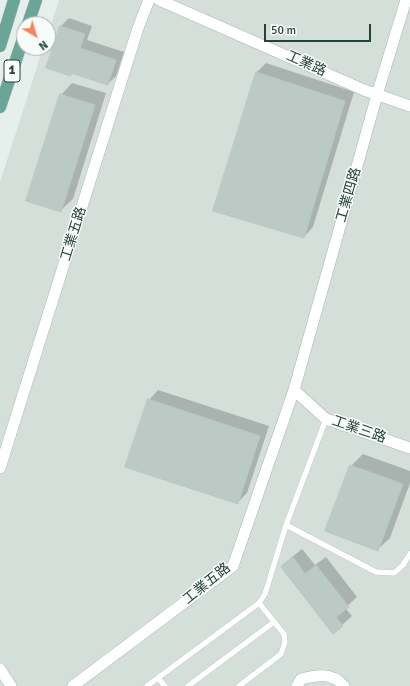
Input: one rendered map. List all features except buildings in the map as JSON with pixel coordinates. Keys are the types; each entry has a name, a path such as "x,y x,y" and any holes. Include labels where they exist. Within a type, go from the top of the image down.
{"main road":[{"name":"1","path":"0,46 14,0"},
{"path":"31,16 36,0"},
{"name":"1","path":"0,107 17,56"}],"street":[{"name":"工業五路","path":"0,468 136,35 149,0"},
{"name":"工業路","path":"159,0 364,90 410,106"},
{"name":"工業四路","path":"294,390 377,95 406,0"},
{"name":"工業五路","path":"73,686 233,566 294,390"},
{"name":"工業三路","path":"294,390 326,419 410,448"},
{"path":"0,669 11,686"},
{"path":"297,686 301,679 326,675 340,682 344,686"}],"lane":[{"path":"147,686 259,603 265,594 286,525 326,419"},
{"path":"286,525 376,572 394,574 403,565 410,554"},
{"path":"239,686 281,654 285,642 284,634 259,603"},
{"path":"188,686 274,622"},
{"path":"158,678 165,686"}],"shaded area":[{"path":"59,0 410,0 410,686 0,686 0,182 40,56 56,56 56,16 54,16"}]}
